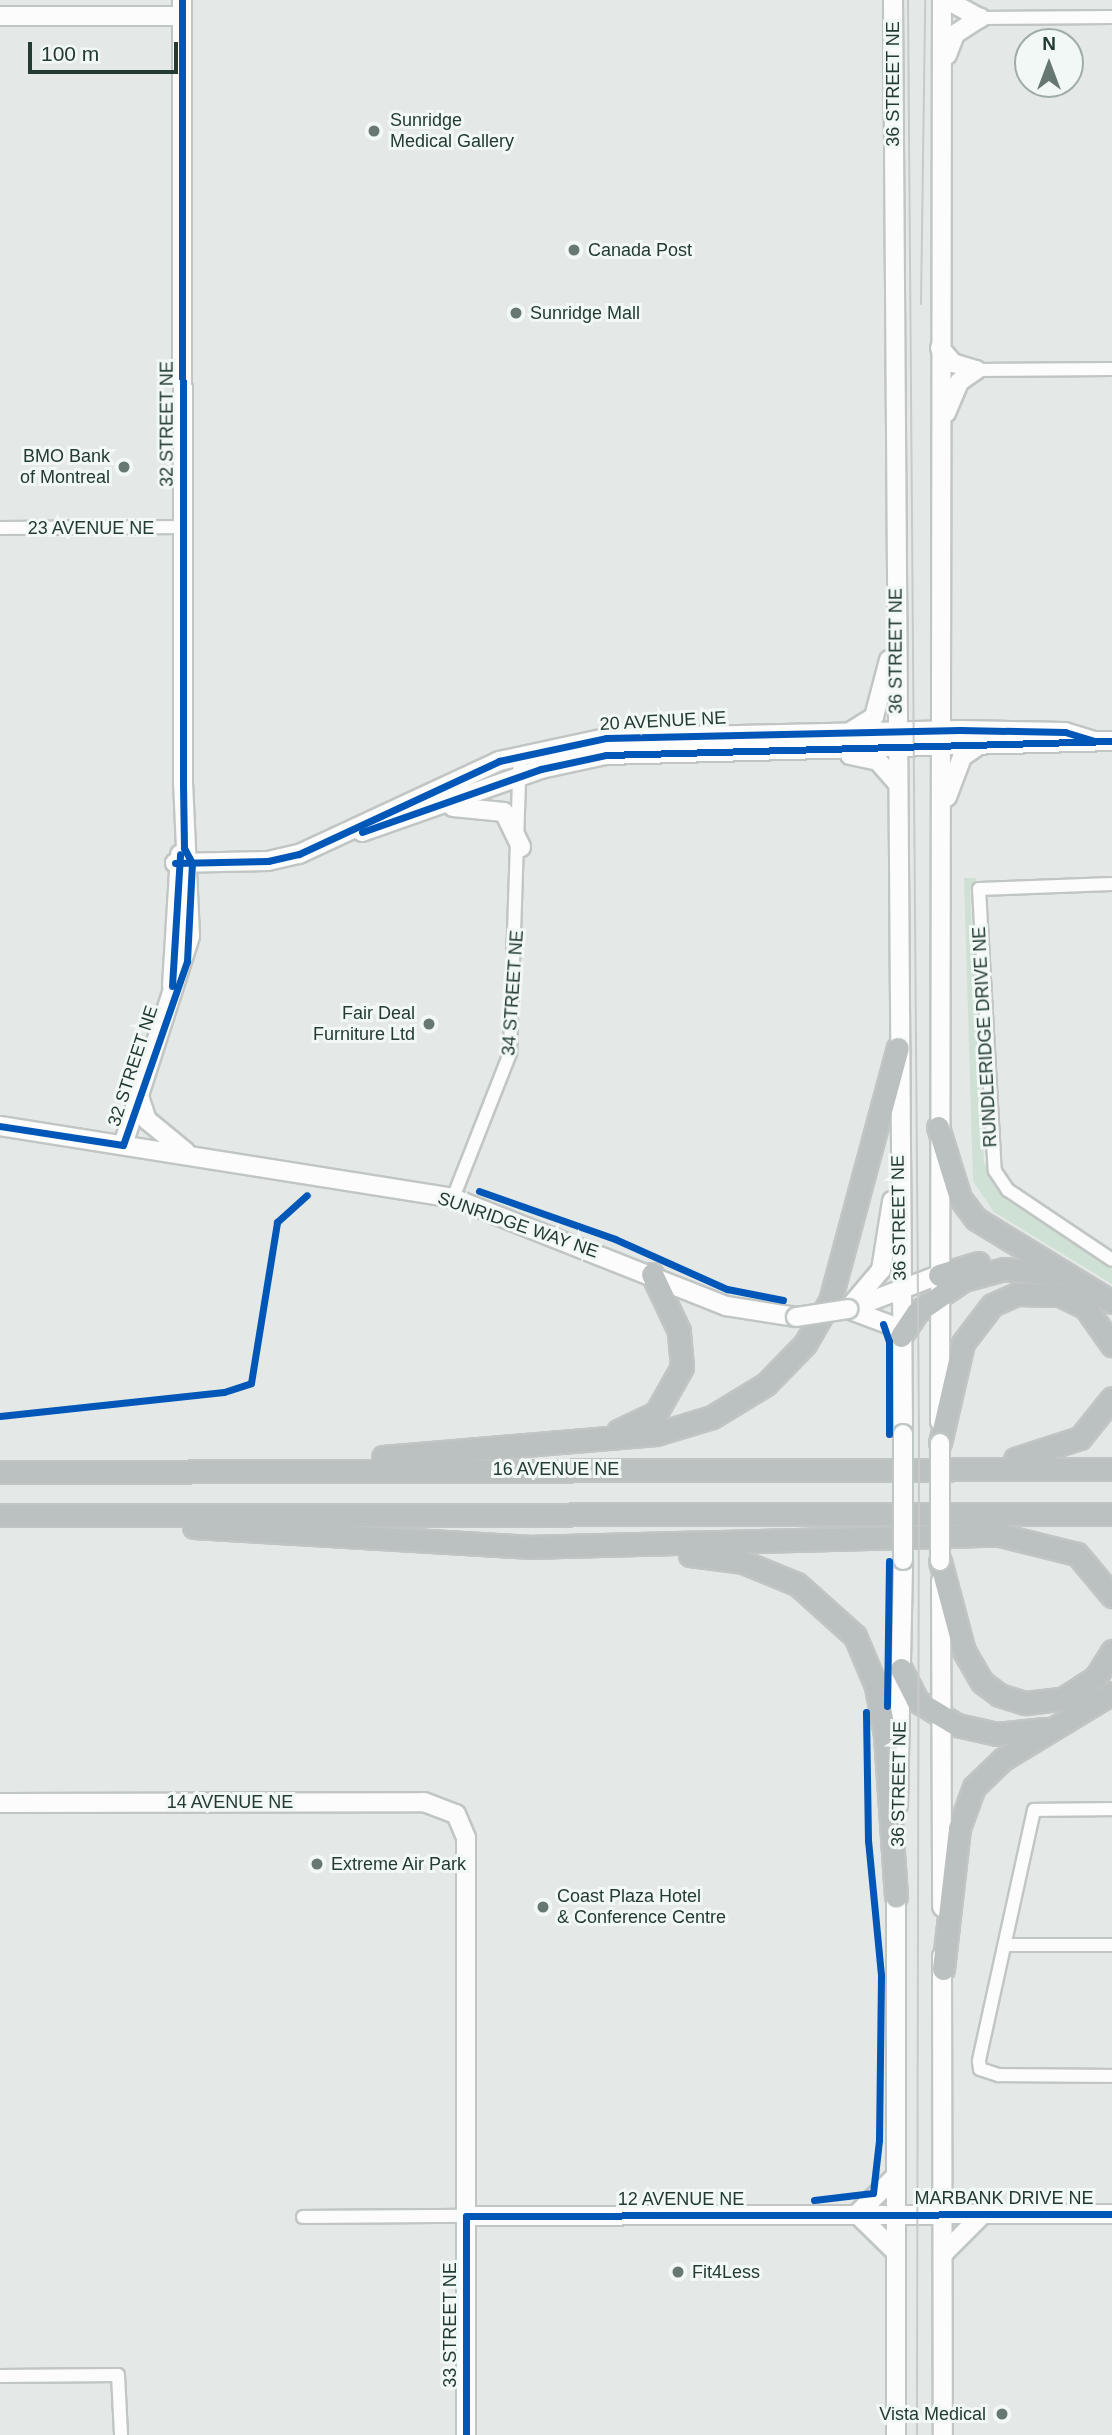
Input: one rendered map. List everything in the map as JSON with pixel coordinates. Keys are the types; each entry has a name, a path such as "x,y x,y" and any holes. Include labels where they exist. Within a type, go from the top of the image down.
{"highway":[{"path":"198,1470 216,1463 586,1441 656,1434 712,1417 766,1384 806,1344 842,1261 898,1048"},
{"path":"938,1127 968,1211 1112,1302"},
{"path":"901,1333 939,1284 990,1261 1059,1269"},
{"path":"939,1284 1004,1269 1042,1271 1081,1283"},
{"path":"586,1441 647,1419 679,1378 682,1342 652,1274"},
{"path":"940,1443 963,1343 992,1305 1017,1294 1060,1295 1085,1307 1112,1345"},
{"path":"912,1468 1053,1450 1090,1429 1112,1398"},
{"name":"16 AVENUE NE","path":"0,1472 1112,1469"},
{"path":"0,1516 1112,1514"},
{"path":"174,1516 198,1529 629,1547 721,1558 780,1576 829,1608 855,1636 874,1678 885,1735 896,1897"},
{"path":"629,1547 847,1536 1020,1537 1076,1554 1112,1596"},
{"path":"940,1561 964,1651 982,1682 999,1695 1026,1703 1064,1699 1096,1677 1112,1651"},
{"path":"901,1669 909,1692 941,1719 1012,1734 1077,1718"},
{"path":"943,1969 967,1799 1003,1759 1077,1718 1112,1693"}],"street":[{"name":"36 STREET NE","path":"893,0 898,1183 903,1434 896,1897 896,2435"},
{"path":"942,0 940,441 943,739 938,1127 943,2435"},
{"path":"947,0 980,19 1112,18"},
{"path":"0,16 182,8"},
{"name":"32 STREET NE","path":"123,1145 172,996 184,858 182,8"},
{"path":"941,79 950,40 980,19"},
{"path":"940,348 953,363 976,370 1112,369"},
{"path":"940,441 950,396 976,370"},
{"name":"23 AVENUE NE","path":"0,528 183,527"},
{"path":"848,733 874,717 896,633"},
{"path":"943,739 1065,732 1104,741"},
{"name":"20 AVENUE NE","path":"344,836 520,755 631,736 848,733 896,739"},
{"name":"20 AVENUE NE","path":"184,858 268,861 436,809 520,777 606,755 806,749 896,739 943,739"},
{"path":"943,739 975,748 1104,741"},
{"path":"942,807 962,757 975,748"},
{"path":"806,749 871,758 897,783"},
{"name":"34 STREET NE","path":"453,1198 510,1052 521,848 520,755"},
{"path":"436,809 503,811 521,848"},
{"name":"RUNDLERIDGE DRIVE NE","path":"1112,884 979,889 995,1171 1009,1190 1112,1260"},
{"path":"139,1096 147,1120 189,1154"},
{"name":"SUNRIDGE WAY NE","path":"0,1126 453,1198 652,1274 726,1306 796,1317 848,1309 900,1291 939,1284"},
{"path":"898,1183 881,1270 848,1309 901,1333"},
{"name":"14 AVENUE NE","path":"0,1803 424,1802 456,1814"},
{"path":"1112,1809 1034,1810 980,2068 999,2075 1112,2076"},
{"name":"33 STREET NE","path":"456,1814 466,1838 466,2435"},
{"path":"1006,1945 1112,1945"},
{"path":"896,2176 857,2214 896,2252"},
{"name":"12 AVENUE NE","path":"303,2217 896,2214"},
{"name":"MARBANK DRIVE NE","path":"896,2214 1112,2214"},
{"path":"943,2254 982,2215"},
{"path":"0,2376 118,2375 121,2435"}],"green space":[{"path":"964,878 977,878 970,891 984,1162 1007,1198 1112,1269 1112,1284 994,1212 973,1181"}],"tram line":[{"path":"908,0 919,1443 917,2435"},
{"path":"921,304 925,0"}],"cycle path":[{"path":"0,1126 123,1145 187,961 192,863 184,848 183,784 182,0"},
{"path":"175,863 268,861 299,854 499,761 606,738 960,730 1065,732 1095,741"},
{"path":"362,832 541,769 606,755 1112,741"},
{"path":"172,986 180,854"},
{"path":"479,1191 615,1239 727,1289 783,1300"},
{"path":"0,1416 224,1392 251,1383 277,1222 307,1195"},
{"path":"883,1324 889,1341 889,1434"},
{"path":"887,1706 889,1561"},
{"path":"814,2200 873,2193 879,2140 881,1975 868,1841 866,1712"},
{"path":"466,2435 466,2216 1112,2214"}],"place":[{"name":"Sunridge Medical Gallery","path":"374,131"},
{"name":"Canada Post","path":"574,250"},
{"name":"Sunridge Mall","path":"516,313"},
{"name":"BMO Bank of Montreal","path":"124,467"},
{"name":"Fair Deal Furniture Ltd","path":"429,1024"},
{"name":"Extreme Air Park","path":"317,1864"},
{"name":"Coast Plaza Hotel & Conference Centre","path":"543,1907"},
{"name":"Fit4Less","path":"678,2272"},
{"name":"Vista Medical","path":"1002,2414"}]}
